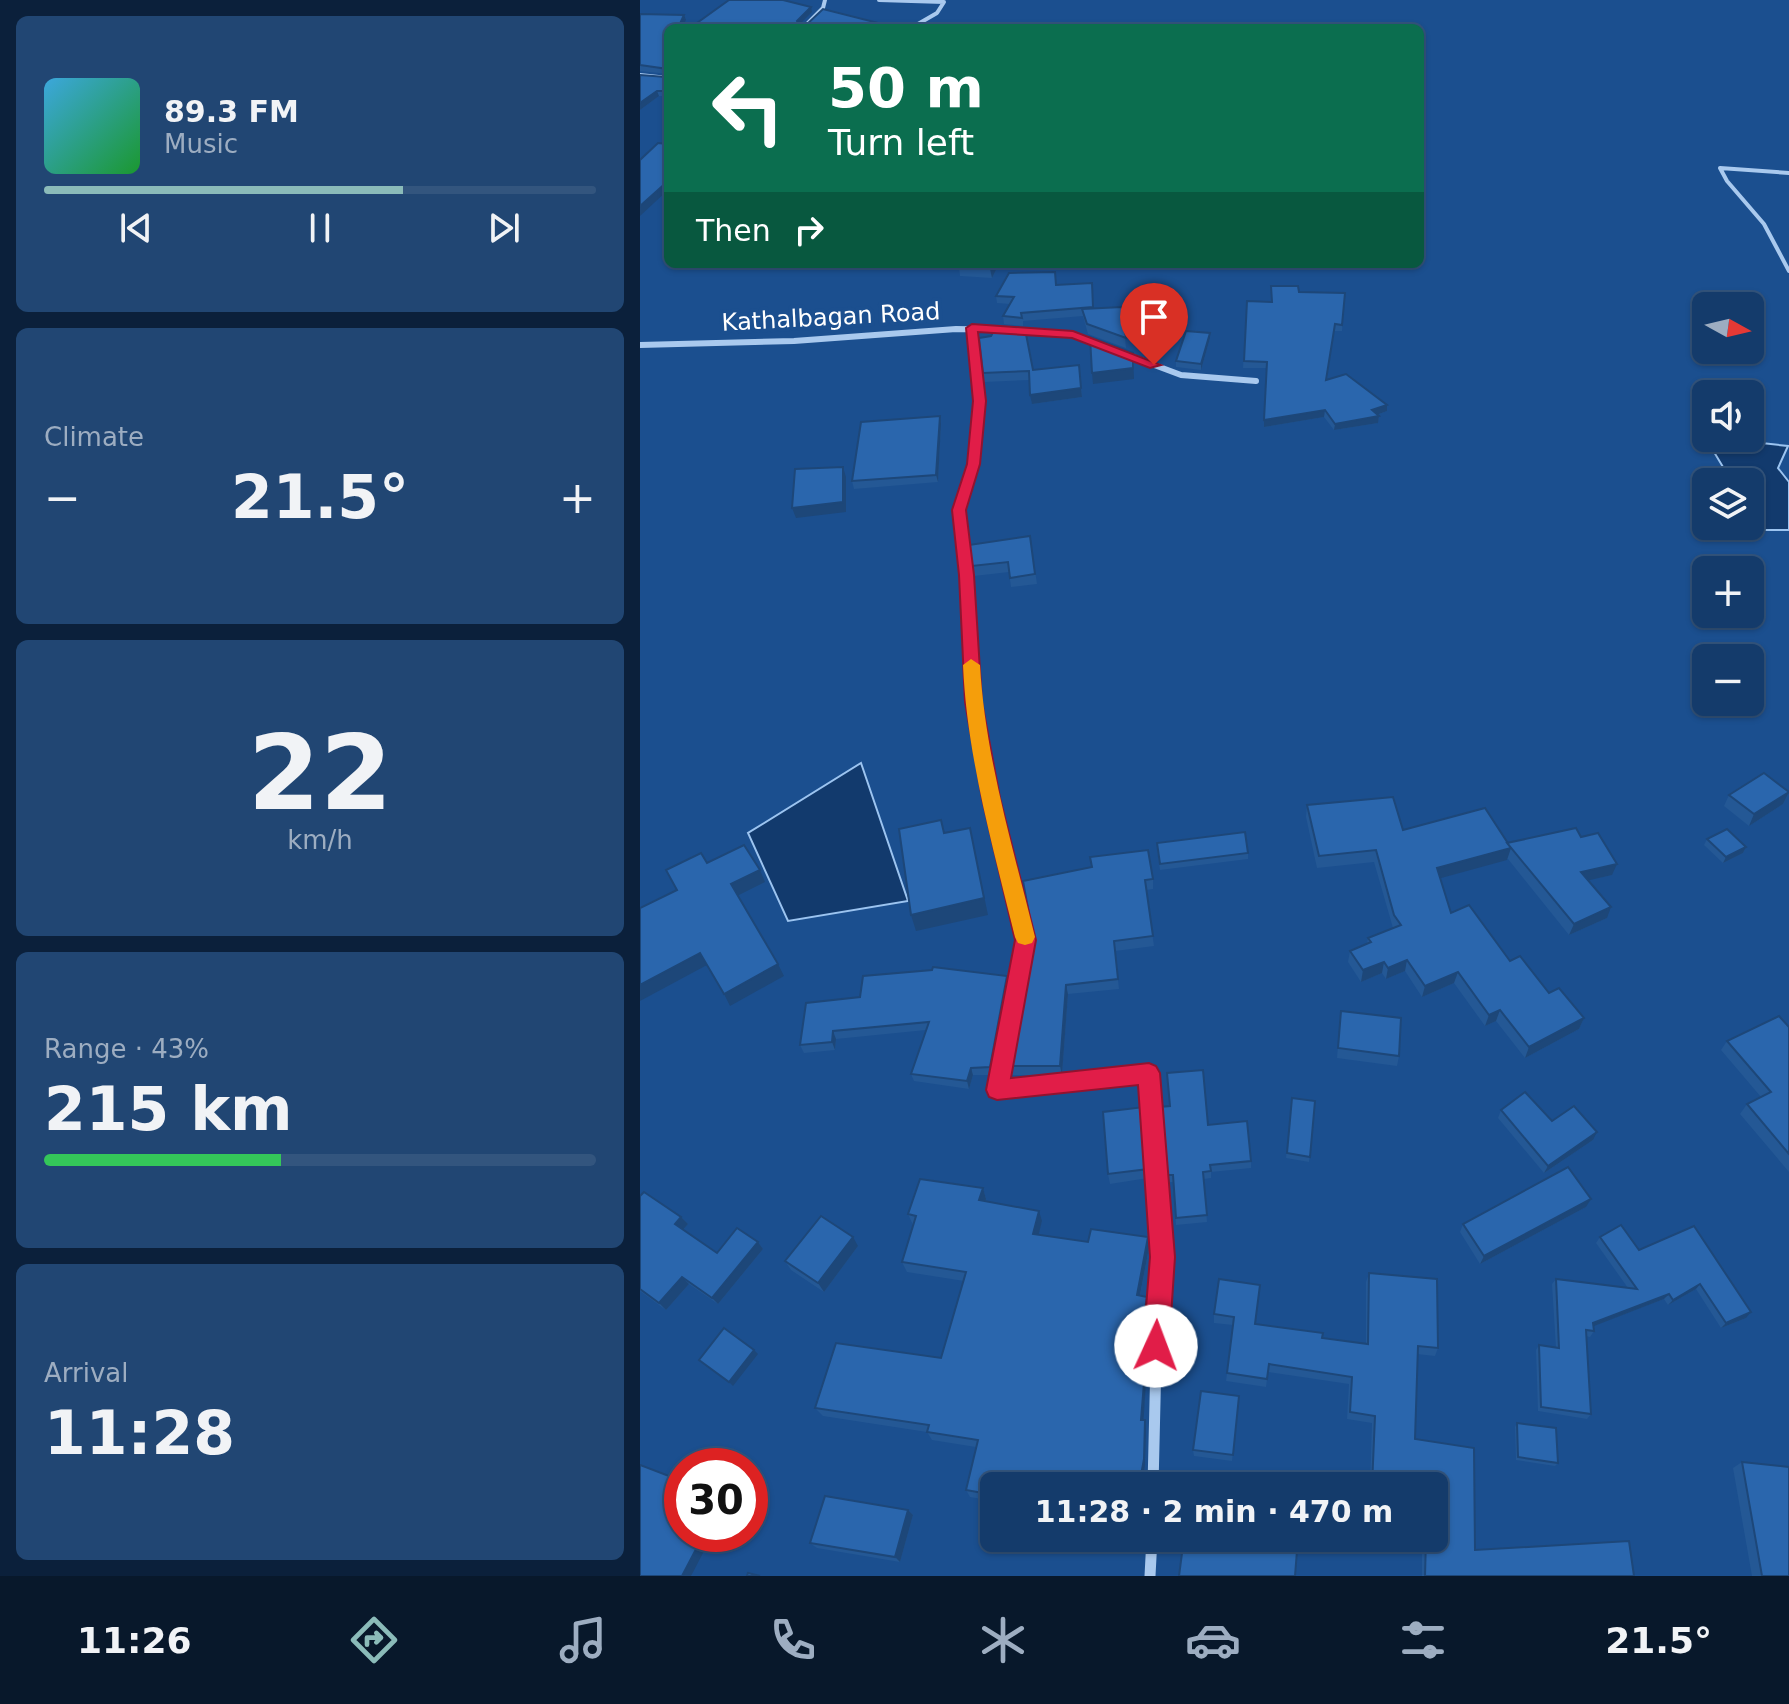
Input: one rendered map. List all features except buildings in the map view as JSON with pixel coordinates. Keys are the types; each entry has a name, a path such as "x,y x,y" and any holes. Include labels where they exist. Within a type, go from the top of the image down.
{"street":[{"path":"807,24 823,8 825,0"},
{"path":"879,0 944,2 937,13 918,24"},
{"path":"640,75 664,78"},
{"path":"640,83 651,76"},
{"path":"1789,173 1720,168 1727,181 1764,224 1789,271"},
{"path":"972,328 980,401 973,464 959,510 967,575 973,702 991,798 1025,940 997,1090 1149,1073 1163,1257 1157,1317 1153,1472"},
{"name":"Kathalbagan Road","path":"640,345 794,341 972,328 1073,335 1100,345"},
{"path":"1114,350 1181,375 1256,381"},
{"path":"1150,1576 1151,1552"}],"water":[{"path":"1764,443 1788,446 1778,468 1789,482 1789,530 1764,530 1764,468 1724,468 1714,452 1764,452"},
{"path":"861,763 908,901 788,921 748,833"}],"slow traffic":[{"path":"971,665 973,702 991,798 1025,937"}],"route":[{"path":"1154,365 1073,335 972,328 980,401 973,464 959,510 967,575 973,702 991,798 1019,903 1025,940 997,1090 1149,1073 1163,1257 1156,1346"}]}
